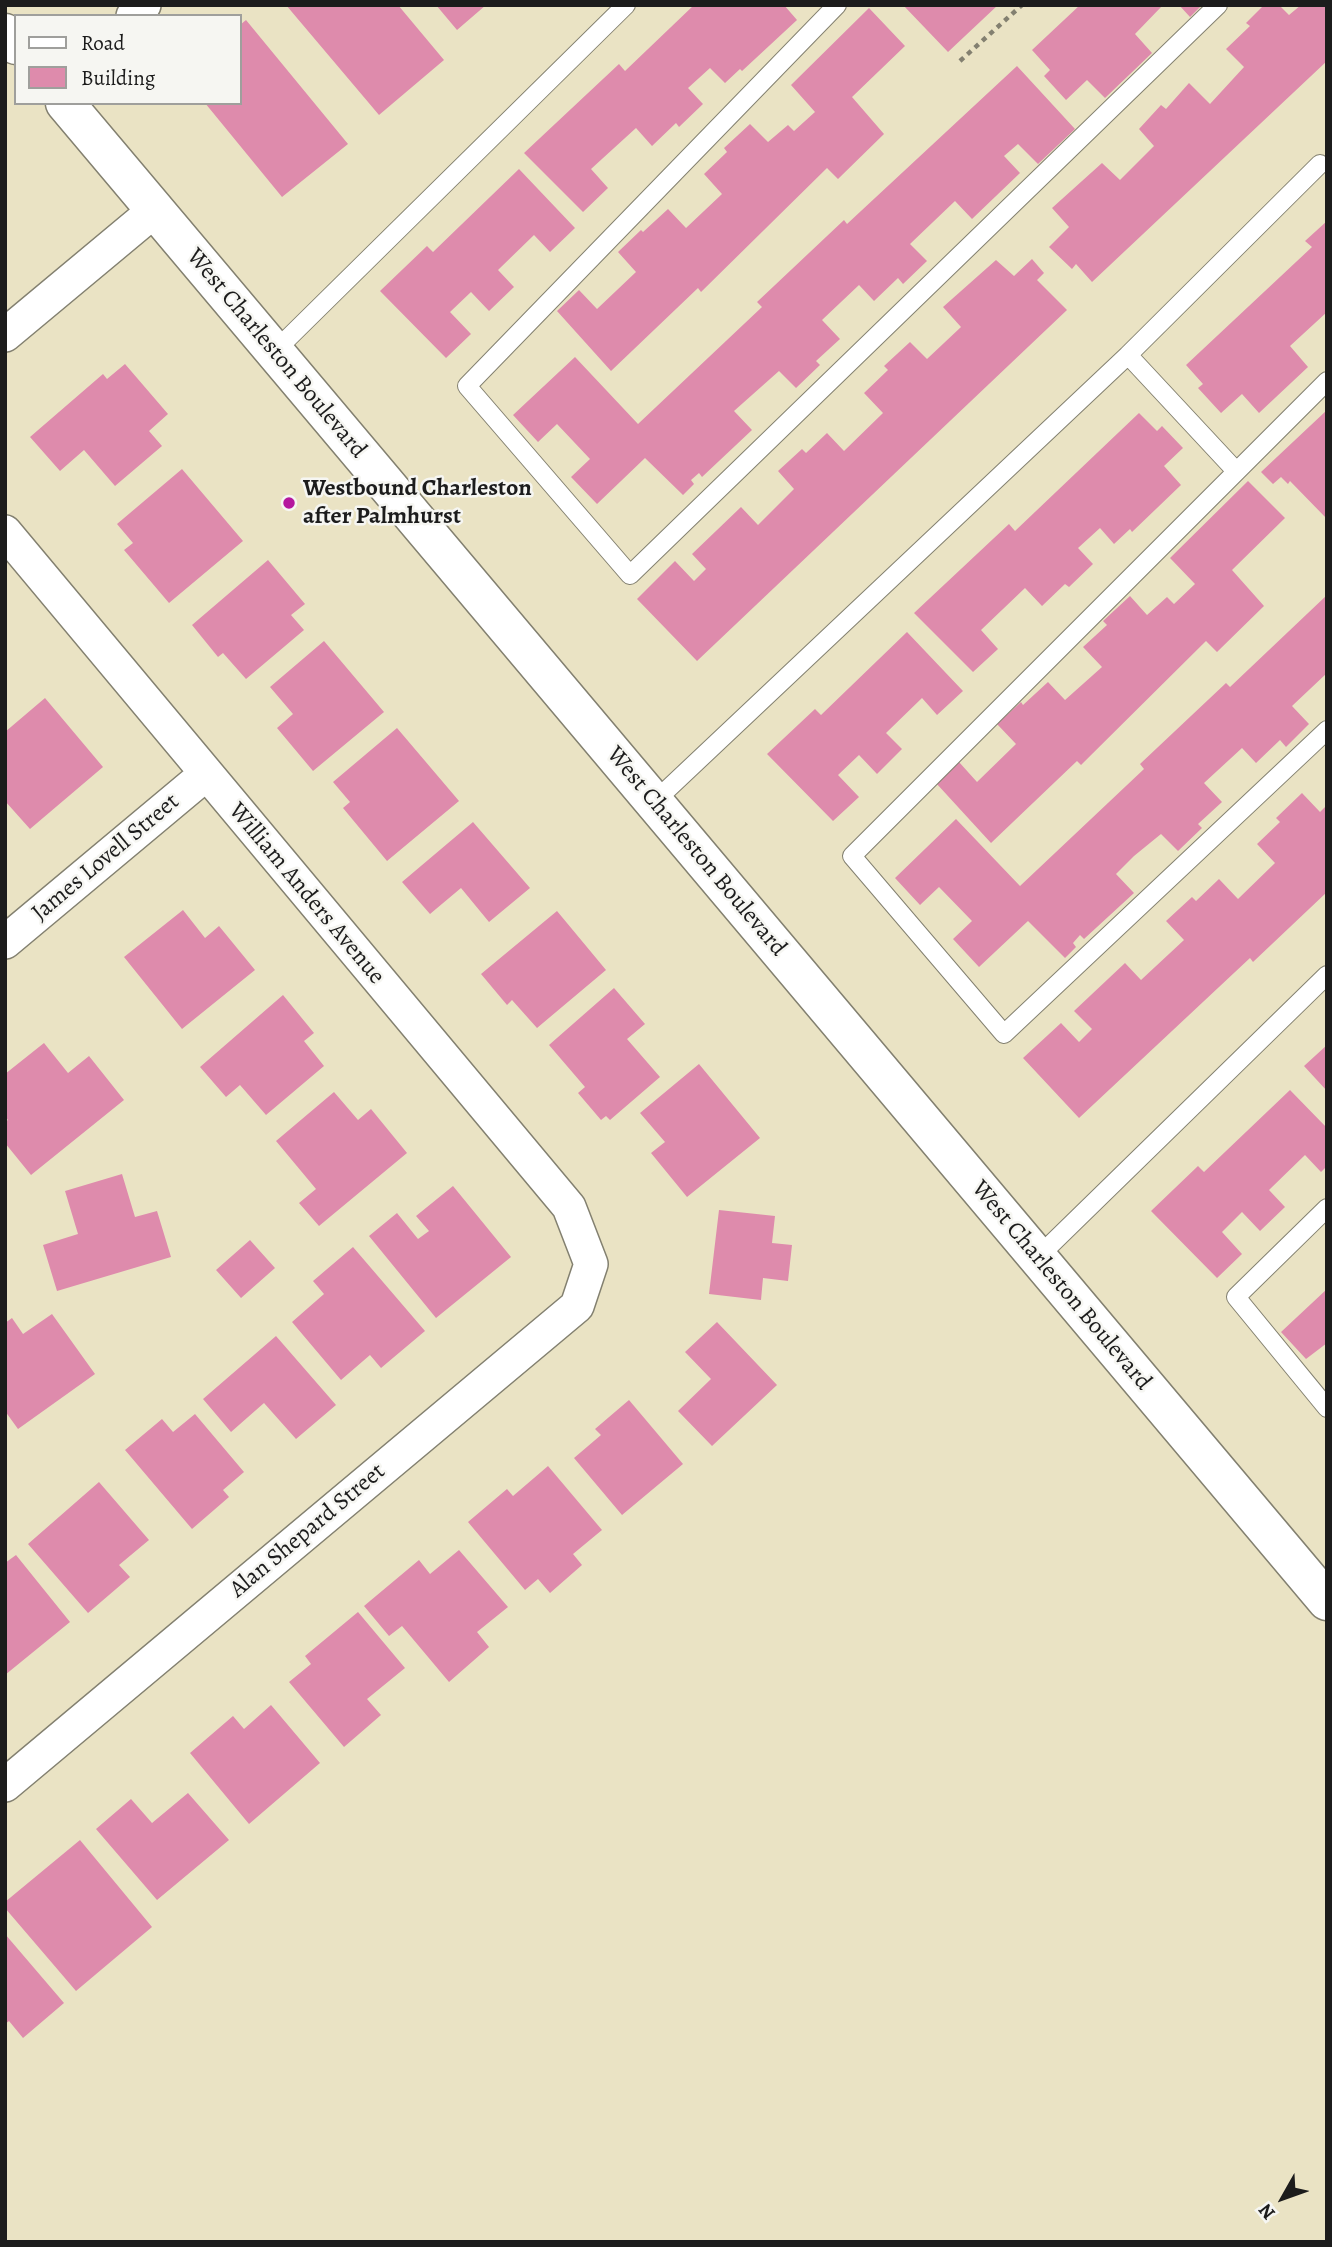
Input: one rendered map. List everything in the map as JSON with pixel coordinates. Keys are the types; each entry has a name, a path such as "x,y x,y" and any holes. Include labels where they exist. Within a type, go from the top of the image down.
{"main road":[{"name":"West Charleston Boulevard","path":"67,105 1327,1601"}],"street":[{"path":"5,335 155,210"},
{"name":"William Anders Avenue","path":"5,532 569,1207 591,1264"},
{"name":"James Lovell Street","path":"5,942 206,774"},
{"name":"Alan Shepard Street","path":"5,1784 577,1306 591,1264"}],"lane":[{"path":"275,352 626,5"},
{"path":"837,5 467,386 630,575 1218,5"},
{"path":"654,802 1128,355 1320,164"},
{"path":"1128,355 1236,471"},
{"path":"1327,381 852,856 1004,1034 1327,730"},
{"path":"1037,1258 1327,975"},
{"path":"1327,1208 1237,1297 1327,1408"}],"path":[{"path":"960,61 1022,5"}],"building":[{"path":"286,5 398,5 444,60 379,115"},
{"path":"436,5 486,5 457,30"},
{"path":"694,5 784,5 797,20 742,71 740,69 725,83 710,68 688,88 703,104 679,127 676,123 652,146 636,128 591,169 608,188 583,212 524,153 619,64 625,71"},
{"path":"903,5 998,5 948,52"},
{"path":"1080,5 1163,5 1135,34 1152,53 1105,98 1087,80 1066,100 1044,76 1050,70 1032,50"},
{"path":"1179,5 1202,5 1190,17"},
{"path":"1264,5 1279,5 1289,15 1301,5 1327,5 1327,61 1092,282 1076,264 1072,269 1049,247 1069,227 1052,208 1102,163 1120,180 1154,146 1139,129 1161,105 1166,109 1189,83 1210,104 1244,67 1226,49 1250,26 1246,23"},
{"path":"869,8 905,46 852,97 884,134 838,179 827,168 701,292 698,288 611,371 557,311 579,290 597,309 636,272 618,252 641,230 643,232 668,209 686,228 722,194 704,174 727,152 724,148 750,124 768,142 788,125 794,131 815,112 791,85"},
{"path":"246,20 348,144 282,197 207,105 242,105 242,23"},
{"path":"1017,66 1075,129 1038,164 1018,144 1004,156 1020,173 972,219 955,201 910,244 927,261 903,284 898,278 874,301 859,285 822,320 840,339 816,361 820,365 796,388 779,371 734,411 752,430 702,477 699,473 691,480 694,484 683,495 645,458 597,504 571,477 590,459 557,424 538,442 513,415 575,357 638,424 762,307 757,302 844,220 847,224"},
{"path":"519,169 575,228 550,252 534,235 498,270 514,287 489,311 471,292 450,312 471,334 446,358 380,291 427,246 433,252"},
{"path":"1327,221 1327,312 1290,346 1308,367 1259,413 1242,394 1221,413 1198,388 1203,384 1186,365 1312,247 1305,241"},
{"path":"1032,259 1044,273 1037,280 1067,310 697,661 637,599 675,561 694,581 706,569 692,554 741,507 758,525 794,489 778,471 802,449 806,453 827,433 844,451 883,413 864,393 888,370 884,366 910,342 927,359 961,327 943,307 996,260 1014,276"},
{"path":"125,364 168,414 149,431 162,446 115,486 84,450 60,471 30,437 103,374 107,379"},
{"path":"1327,410 1327,519 1290,481 1288,484 1281,477 1273,484 1261,472"},
{"path":"1139,413 1157,431 1162,426 1183,448 1164,466 1181,485 1132,532 1130,529 1114,544 1100,528 1078,548 1093,564 1069,587 1065,584 1042,606 1025,588 981,630 998,649 973,672 914,613 1009,524 1015,531"},
{"path":"182,469 243,541 169,603 124,550 133,543 117,524"},
{"path":"1248,481 1285,518 1232,570 1264,606 1217,652 1206,641 1081,765 1077,761 991,843 936,783 959,762 977,782 1016,744 997,724 1048,682 1065,700 1102,667 1083,647 1107,625 1103,621 1130,596 1147,615 1167,597 1174,604 1195,584 1170,558"},
{"path":"268,560 305,604 291,615 304,630 246,679 223,653 218,657 192,625"},
{"path":"1327,595 1327,673 1292,706 1309,724 1286,747 1280,740 1256,763 1242,748 1204,783 1222,802 1198,824 1202,828 1178,851 1161,834 1134,856 1116,874 1134,893 1084,939 1080,935 1073,943 1076,947 1065,958 1028,921 979,967 953,939 972,921 939,887 920,905 895,878 956,819 1020,886 1144,769 1140,764 1226,683 1230,687"},
{"path":"907,632 963,691 937,715 922,698 886,733 902,749 877,774 859,755 838,775 859,797 833,821 767,754 815,709 821,715"},
{"path":"324,641 384,712 313,771 277,728 293,714 270,687"},
{"path":"45,698 103,767 30,829 5,801 5,732"},
{"path":"397,728 459,801 387,861 343,808 350,802 333,782"},
{"path":"1302,793 1320,812 1327,805 1327,892 1253,962 1250,958 1079,1118 1023,1058 1061,1023 1079,1042 1092,1029 1074,1011 1125,963 1141,980 1184,940 1166,921 1192,897 1196,901 1219,879 1238,899 1275,863 1257,844 1280,822 1276,818"},
{"path":"473,822 530,888 489,922 461,888 430,914 402,882"},
{"path":"183,910 205,938 219,926 255,970 182,1029 124,957"},
{"path":"557,911 606,970 537,1028 512,1000 507,1005 481,974"},
{"path":"614,988 645,1024 627,1039 660,1077 610,1120 606,1116 601,1120 578,1093 585,1087 549,1045"},
{"path":"283,995 314,1033 304,1041 324,1066 266,1115 240,1085 226,1097 200,1067"},
{"path":"44,1043 68,1073 89,1056 124,1100 31,1175 5,1143 5,1122 8,1120 5,1116 5,1074"},
{"path":"1327,1045 1327,1091 1304,1066"},
{"path":"699,1064 760,1138 687,1197 651,1153 665,1142 640,1113"},
{"path":"1290,1090 1327,1128 1327,1166 1321,1172 1305,1155 1269,1190 1285,1207 1260,1231 1242,1212 1222,1232 1242,1254 1217,1278 1151,1211 1198,1166 1204,1172"},
{"path":"334,1092 358,1120 371,1109 407,1153 319,1226 299,1203 316,1189 276,1141"},
{"path":"122,1174 135,1217 157,1211 171,1257 57,1291 43,1245 78,1234 65,1191"},
{"path":"453,1186 511,1257 436,1318 369,1236 397,1213 418,1239 429,1231 416,1216"},
{"path":"719,1210 775,1216 772,1243 792,1245 788,1281 763,1278 761,1300 709,1294"},
{"path":"250,1240 275,1268 241,1298 216,1270"},
{"path":"353,1247 425,1331 381,1368 370,1355 341,1380 292,1322 324,1294 313,1281"},
{"path":"1327,1289 1327,1343 1306,1359 1281,1332"},
{"path":"52,1314 95,1374 18,1429 5,1411 5,1323 12,1318 23,1334"},
{"path":"717,1322 777,1385 712,1446 678,1411 711,1379 685,1352"},
{"path":"276,1336 336,1405 296,1439 264,1403 231,1432 203,1399"},
{"path":"629,1400 683,1464 622,1515 574,1458 601,1435 595,1429"},
{"path":"195,1414 244,1472 223,1490 229,1497 192,1529 125,1450 162,1419 173,1432"},
{"path":"548,1466 602,1530 573,1554 582,1565 550,1593 538,1579 525,1590 468,1522 507,1489 513,1496"},
{"path":"99,1482 149,1540 119,1565 130,1577 88,1613 28,1544"},
{"path":"459,1550 508,1607 477,1632 489,1647 449,1682 402,1626 389,1636 364,1606 419,1560 430,1574"},
{"path":"16,1555 70,1622 5,1675 5,1563"},
{"path":"358,1612 405,1668 367,1699 381,1715 344,1747 289,1682 311,1664 305,1656"},
{"path":"271,1705 320,1763 249,1824 190,1753 233,1716 244,1729"},
{"path":"188,1793 229,1840 157,1900 96,1829 131,1799 152,1823"},
{"path":"80,1840 152,1927 76,1991 5,1908 5,1902"},
{"path":"5,1934 64,2003 23,2038 9,2021 5,2024"}],"place":[{"name":"Westbound Charleston after Palmhurst","path":"289,503"}]}
